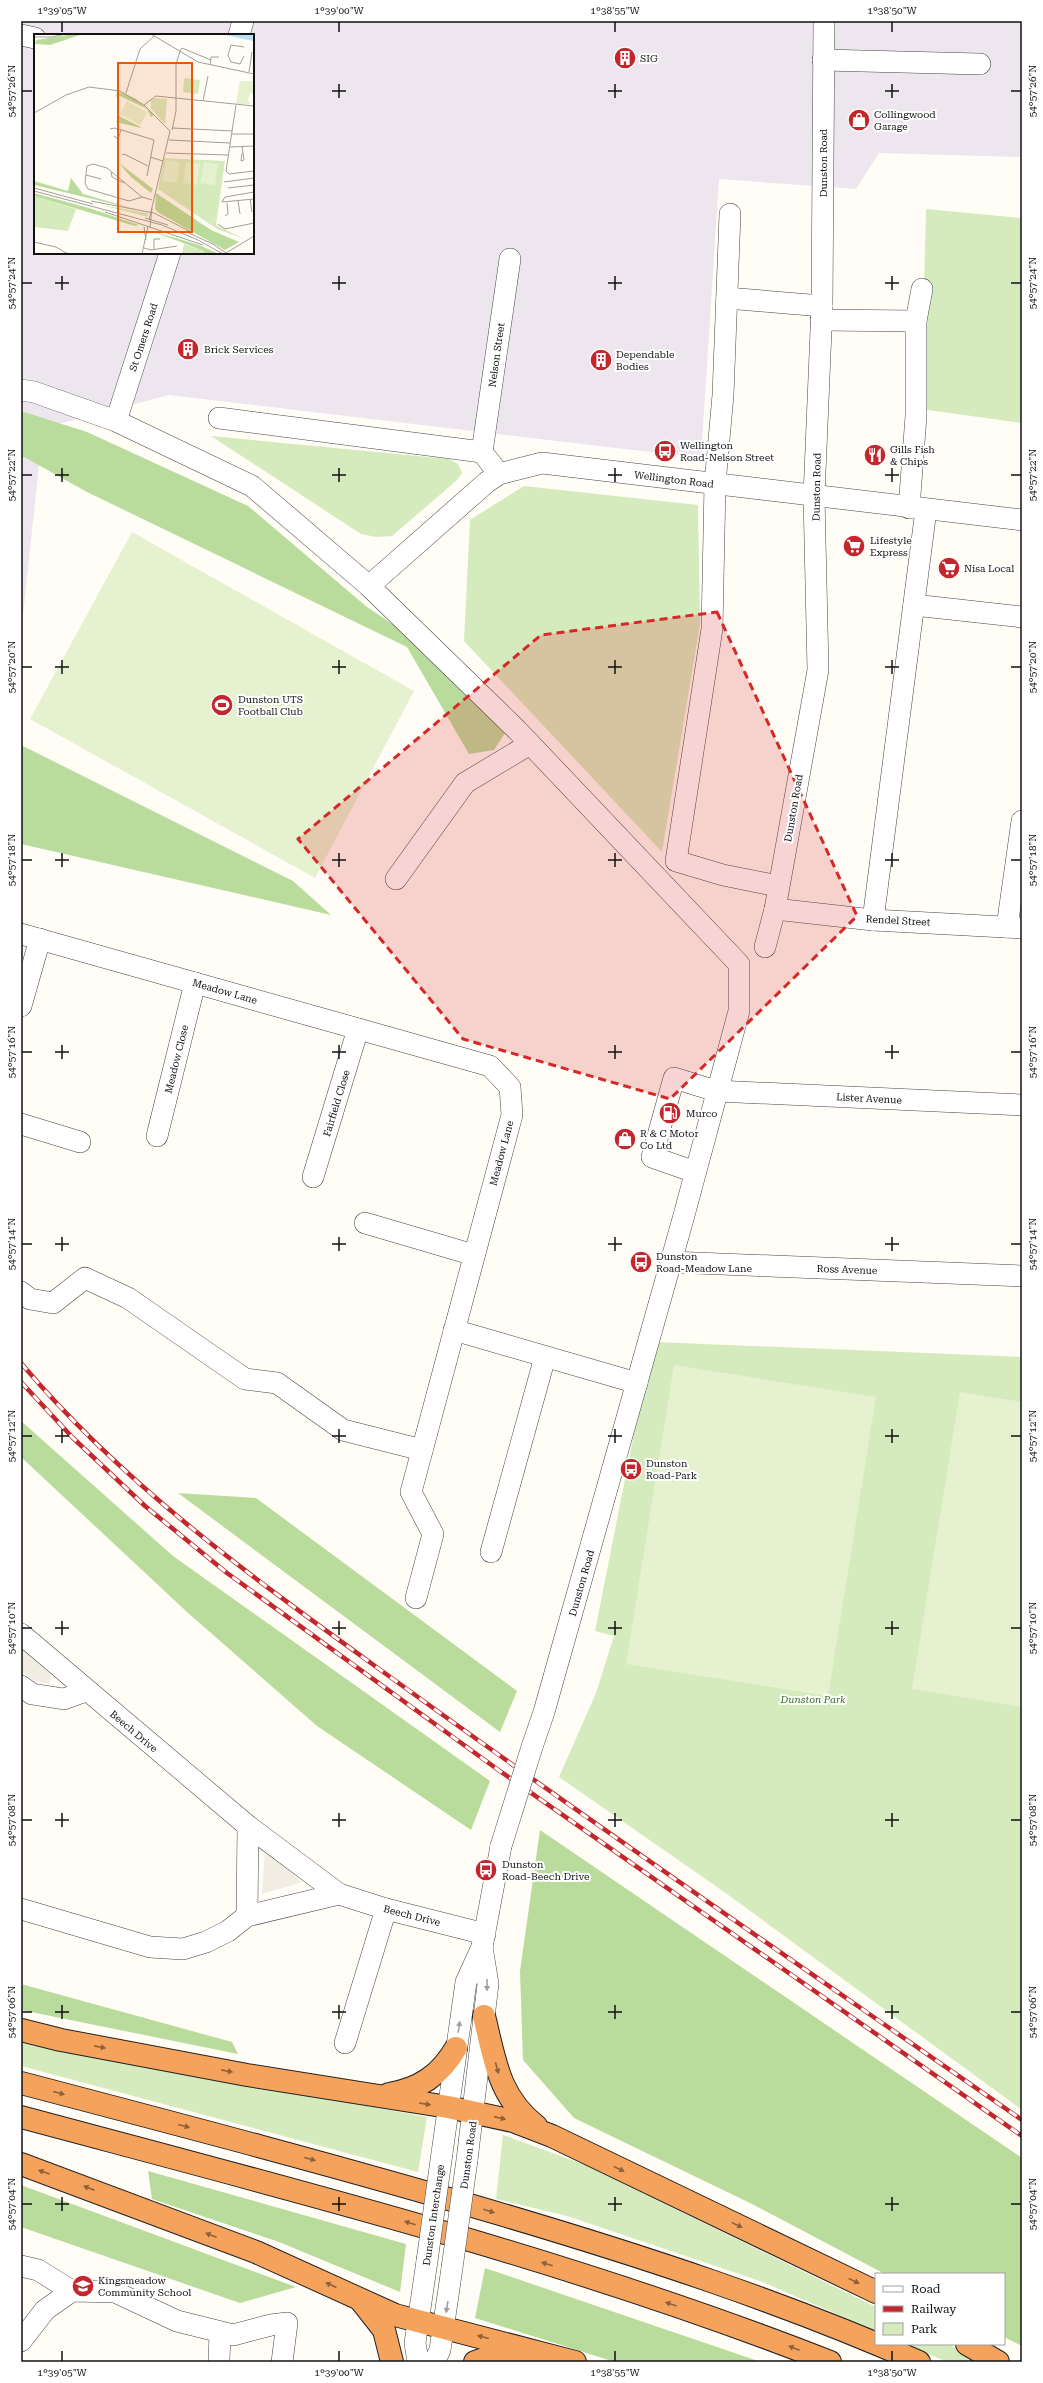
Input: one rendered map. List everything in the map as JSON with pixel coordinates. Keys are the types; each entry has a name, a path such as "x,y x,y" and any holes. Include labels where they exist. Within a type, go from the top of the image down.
{"highway":[{"path":"484,2016 496,2068 506,2094 521,2113 552,2136"},
{"path":"21,2030 61,2040 239,2074 374,2095 513,2121 552,2136 875,2292"},
{"path":"374,2095 406,2090 425,2083 442,2069 456,2048"},
{"path":"21,2083 361,2173 632,2253 778,2305 875,2344"},
{"path":"21,2117 347,2205 622,2287 747,2329 830,2362"},
{"path":"21,2164 256,2252 395,2315 567,2360"},
{"path":"357,2297 384,2330 392,2362"},
{"path":"877,2345 919,2362"},
{"path":"969,2345 998,2362"},
{"path":"475,2362 492,2356 508,2354 567,2360"}],"street":[{"path":"239,34 243,21"},
{"name":"Dunston Road","path":"765,947 775,909 818,670 814,496 822,313 824,21"},
{"path":"21,35 34,38"},
{"path":"823,60 980,64"},
{"path":"730,214 723,396 715,484 712,629 676,861 723,875 778,886"},
{"name":"St Omers Road","path":"116,421 170,254"},
{"name":"Nelson Street","path":"482,452 510,259"},
{"path":"873,920 914,605 918,509 916,322 922,289"},
{"path":"727,298 822,313 916,322"},
{"name":"Dunston Road","path":"21,390 34,392 116,421 252,486 369,586 530,744 739,964 739,1011 716,1091 683,1220 544,1712 501,1846 484,1940 466,1982 448,2108"},
{"path":"219,418 482,452 499,474"},
{"name":"Wellington Road","path":"369,586 499,474 542,463 918,509 1022,520"},
{"path":"914,605 1022,617"},
{"path":"396,879 465,784 530,744"},
{"path":"1015,927 1022,821"},
{"name":"Rendel Street","path":"775,909 873,920 1015,927"},
{"path":"21,1006 31,936"},
{"name":"Meadow Lane","path":"31,936 490,1066 510,1087 512,1115 412,1492 433,1534 416,1598"},
{"name":"Meadow Close","path":"157,1136 195,983"},
{"name":"Fairfield Close","path":"313,1177 358,1029"},
{"name":"Lister Avenue","path":"695,1172 652,1157 674,1078 716,1091 1022,1105"},
{"path":"21,1124 80,1142"},
{"path":"365,1223 474,1255"},
{"name":"Ross Avenue","path":"671,1262 1022,1276"},
{"path":"21,1292 30,1299 53,1303 85,1278 128,1298 245,1379 277,1383 343,1430 422,1450"},
{"path":"454,1330 637,1383"},
{"path":"491,1552 545,1357"},
{"name":"Beech Drive","path":"21,1634 86,1692 248,1826 339,1894 484,1940"},
{"path":"22,1688 32,1694 64,1699 86,1692"},
{"path":"247,1916 248,1826"},
{"path":"21,1909 150,1947 183,1949 206,1942 228,1931 247,1916 339,1894"},
{"path":"345,2044 386,1909"},
{"name":"Dunston Road","path":"434,2362 440,2350 444,2328 474,2113 488,1984 484,1940"},
{"name":"Dunston Interchange","path":"418,2362 415,2343 448,2108"},
{"path":"21,2266 38,2270 72,2291 115,2292 177,2321 233,2335 271,2325 287,2323 282,2362"},
{"path":"21,2341 44,2310 72,2291"},
{"path":"218,2362 220,2332"}],"highlighted area":[{"path":"717,612 857,916 670,1099 463,1039 298,839 541,635"}],"shaded area":[{"path":"21,21 1022,21 1022,157 879,153 856,189 719,179 701,458 169,395 43,428 21,634"},
{"path":"21,1648 51,1675 49,1684 34,1680 21,1671"},
{"path":"265,1851 302,1882 262,1894"}],"green space":[{"path":"926,209 1022,218 1022,423 921,409"},
{"path":"21,411 87,432 248,506 367,607 415,639 507,730 494,750 469,754 407,647 87,492 24,457 21,458"},
{"path":"211,436 449,459 458,464 462,473 456,481 392,536 376,537 361,534"},
{"path":"524,486 698,505 700,624 662,852 464,641 470,520"},
{"name":"Dunston UTS Football Club","path":"132,532 414,691 315,878 30,719"},
{"path":"21,745 293,881 331,915 21,844"},
{"name":"Dunston Park","path":"655,1342 1022,1357 1022,2110 727,1894 559,1777 596,1693 614,1636 595,1631 641,1398"},
{"path":"674,1365 876,1397 828,1696 626,1664"},
{"path":"960,1392 1022,1402 1022,1707 912,1689"},
{"path":"21,1421 173,1556 490,1781 471,1830 317,1726 187,1612 21,1457"},
{"path":"178,1493 256,1498 517,1691 500,1732"},
{"path":"540,1830 1022,2158 1022,2346 1005,2338 1005,2273 883,2273 752,2204 574,2118 523,2060 520,1971"},
{"path":"21,1984 232,2042 238,2054 21,2010"},
{"path":"21,2043 427,2117 418,2172 21,2066"},
{"path":"503,2135 585,2165 875,2307 875,2331 760,2281 567,2216 496,2199"},
{"path":"148,2171 406,2244 400,2292 279,2242 152,2199"},
{"path":"21,2185 296,2287 240,2303 21,2227"},
{"path":"485,2268 761,2362 615,2362 475,2318"},
{"path":"907,2345 950,2345 982,2362 947,2362"}],"railway":[{"path":"21,1363 64,1411 109,1456 157,1499 256,1579 359,1655 563,1800 1022,2120"},
{"path":"21,1382 73,1438 145,1506 227,1573 497,1769 1022,2136"}],"place":[{"name":"SIG","path":"625,58"},
{"name":"Collingwood Garage","path":"859,120"},
{"name":"Brick Services","path":"188,349"},
{"name":"Dependable Bodies","path":"601,360"},
{"name":"Wellington Road-Nelson Street","path":"665,451"},
{"name":"Gills Fish & Chips","path":"875,455"},
{"name":"Lifestyle Express","path":"854,546"},
{"name":"Nisa Local","path":"949,568"},
{"name":"Dunston UTS Football Club","path":"222,705"},
{"name":"Murco","path":"670,1113"},
{"name":"R & C Motor Co Ltd","path":"625,1139"},
{"name":"Dunston Road-Meadow Lane","path":"641,1262"},
{"name":"Dunston Road-Park","path":"631,1469"},
{"name":"Dunston Road-Beech Drive","path":"486,1870"},
{"name":"Kingsmeadow Community School","path":"83,2286"}]}
